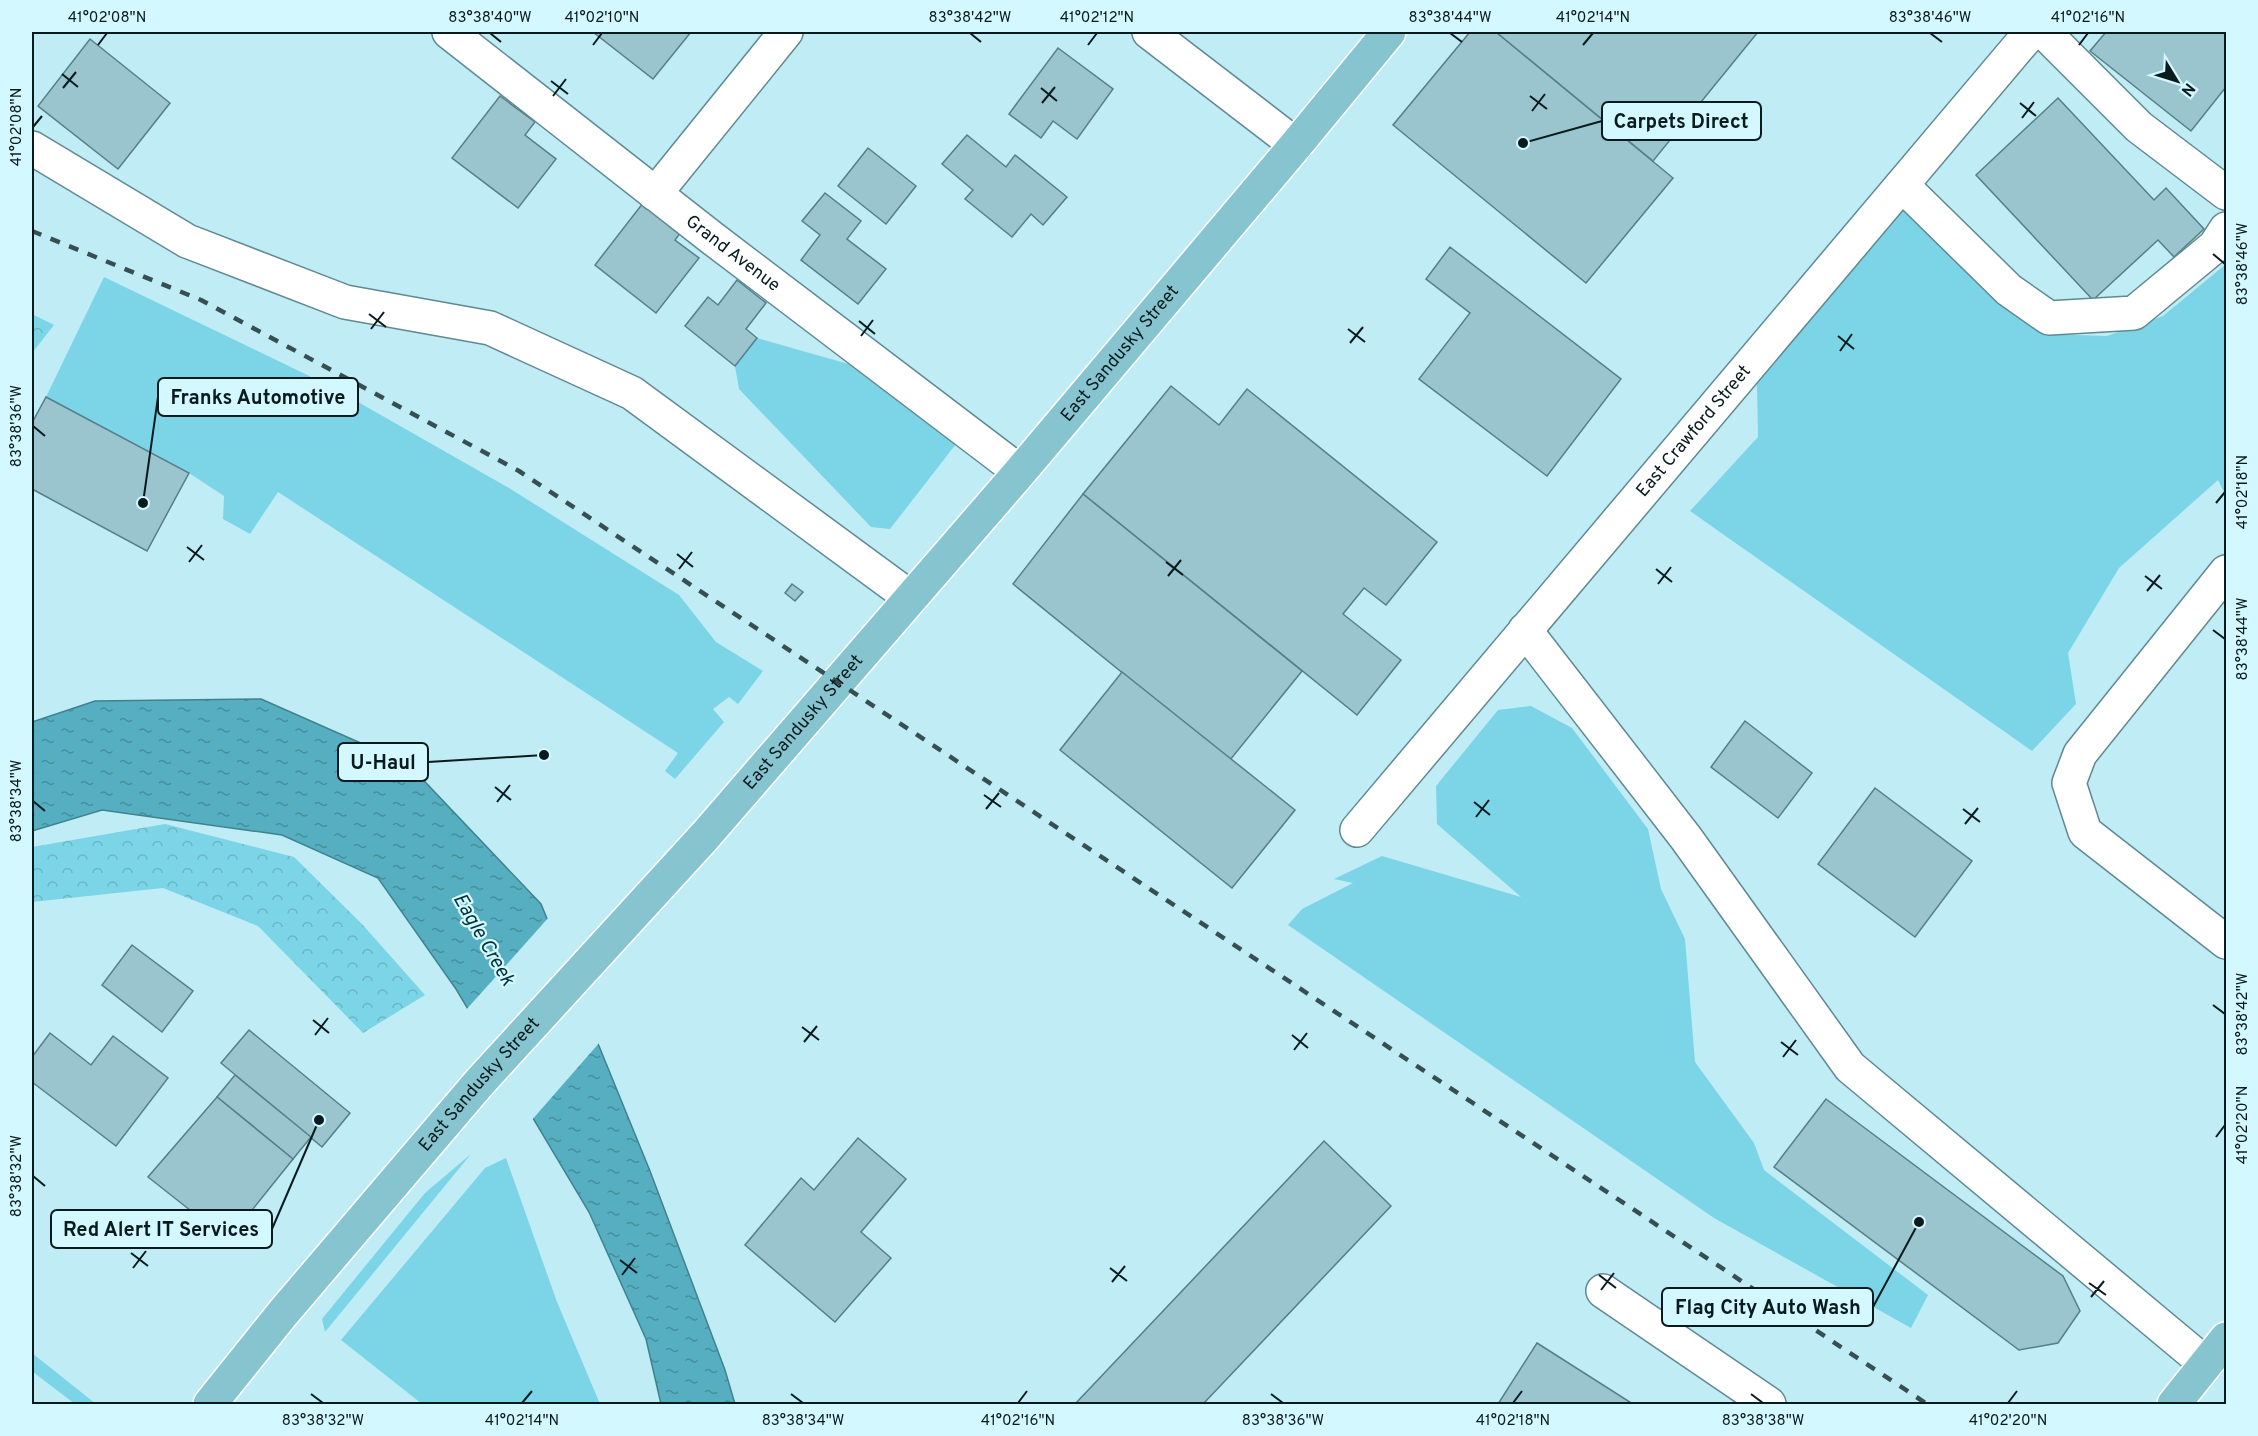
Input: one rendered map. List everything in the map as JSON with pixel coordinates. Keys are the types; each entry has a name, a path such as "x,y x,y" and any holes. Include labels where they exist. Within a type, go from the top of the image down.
{"main road":[{"name":"East Sandusky Street","path":"210,1404 283,1314 479,1083 705,836 1020,472 1296,146 1389,32"},
{"path":"2174,1404 2226,1339"}],"street":[{"name":"Grand Avenue","path":"449,32 656,194 1020,472"},
{"path":"656,194 786,32"},
{"path":"1149,32 1296,146"},
{"name":"East Crawford Street","path":"1357,830 2031,32"},
{"path":"2044,32 2139,127 2226,193"},
{"path":"32,148 186,241 345,302 490,327 633,393 911,598"},
{"path":"1902,185 2009,290 2049,318 2134,313 2215,246 2226,229"},
{"path":"2226,572 2080,754 2069,783 2085,832 2226,942"},
{"path":"1526,630 1686,838 1850,1067 2206,1364"},
{"path":"1603,1292 1769,1404"}],"green space":[{"path":"1905,205 1954,261 2044,334 2107,336 2163,316 2226,264 2226,496 2218,480 2119,568 2068,653 2076,704 2032,751 1690,511 1758,437 1757,383"},
{"path":"104,277 330,386 509,488 679,595 716,642 763,671 738,704 729,697 713,709 724,722 675,779 665,771 678,753 278,492 250,534 223,519 224,496 189,473 46,397"},
{"path":"32,314 54,325 32,353"},
{"path":"757,338 859,367 956,444 890,529 871,527 739,389 735,366"},
{"path":"1531,706 1572,728 1648,829 1661,889 1685,939 1695,1062 1754,1143 1764,1170 1928,1295 1911,1328 1714,1218 1288,925 1302,909 1353,883 1334,879 1382,856 1521,897 1437,824 1436,786 1498,710"},
{"path":"165,824 294,857 362,924 425,995 363,1033 258,926 163,888 32,902 32,847"},
{"path":"471,1154 325,1332 322,1319 425,1193"},
{"path":"506,1158 557,1302 600,1404 422,1404 341,1340 485,1168"},
{"path":"32,1353 96,1404 75,1404 33,1372 32,1374"}],"water":[{"name":"Eagle Creek","path":"261,699 408,764 541,904 650,1171 725,1370 735,1404 661,1404 646,1339 589,1212 456,989 378,878 282,835 102,810 32,831 32,722 95,701"}],"pier":[{"path":"549,917 600,1042 531,1121 465,1011"}],"building":[{"path":"593,32 691,32 653,79"},
{"path":"1470,32 1496,32 1673,178 1586,283 1393,125"},
{"path":"1496,32 1758,32 1653,161"},
{"path":"2106,32 2226,32 2226,87 2191,131 2090,51"},
{"path":"90,39 170,103 118,169 38,106"},
{"path":"1058,48 1113,89 1077,139 1053,121 1041,138 1009,114"},
{"path":"500,96 535,122 525,135 556,159 518,208 452,158"},
{"path":"2058,98 2154,200 2166,188 2204,229 2174,257 2158,240 2093,300 1976,175"},
{"path":"967,135 1006,167 1015,155 1067,197 1043,225 1031,214 1012,237 965,199 973,190 942,164"},
{"path":"868,148 916,186 886,224 838,186"},
{"path":"825,193 861,221 847,239 886,269 858,304 801,260 820,235 802,221"},
{"path":"643,203 681,232 675,240 699,258 656,313 595,265"},
{"path":"1450,247 1621,379 1547,476 1419,379 1470,313 1426,279"},
{"path":"737,280 766,303 746,329 757,338 735,366 685,326 708,297 718,305"},
{"path":"1171,386 1219,425 1247,389 1437,542 1386,605 1364,588 1343,614 1401,660 1357,715 1083,494"},
{"path":"46,397 189,473 147,551 32,489 32,423"},
{"path":"1083,494 1302,671 1230,760 1013,584"},
{"path":"792,584 803,592 795,601 785,593"},
{"path":"1122,672 1295,810 1232,888 1060,750"},
{"path":"1745,721 1812,773 1778,818 1711,767"},
{"path":"1875,788 1972,861 1915,937 1818,864"},
{"path":"132,945 193,991 162,1032 102,985"},
{"path":"249,1030 350,1113 322,1147 221,1063"},
{"path":"50,1033 91,1065 113,1036 168,1078 116,1146 32,1082 32,1057"},
{"path":"235,1075 311,1137 293,1159 217,1097"},
{"path":"217,1097 293,1159 228,1240 148,1177"},
{"path":"1826,1099 2063,1276 2080,1311 2058,1343 2019,1350 1774,1167"},
{"path":"858,1138 906,1179 861,1232 891,1258 835,1322 745,1245 801,1178 814,1190"},
{"path":"1324,1141 1391,1206 1203,1404 1075,1404"},
{"path":"1537,1343 1633,1404 1498,1404"}],"railway":[{"path":"32,231 201,300 519,471 1927,1404"}],"place":[{"name":"Carpets Direct","path":"1523,143"},
{"name":"Franks Automotive","path":"143,503"},
{"name":"U-Haul","path":"544,755"},
{"name":"Red Alert IT Services","path":"319,1120"},
{"name":"Flag City Auto Wash","path":"1919,1222"}]}
